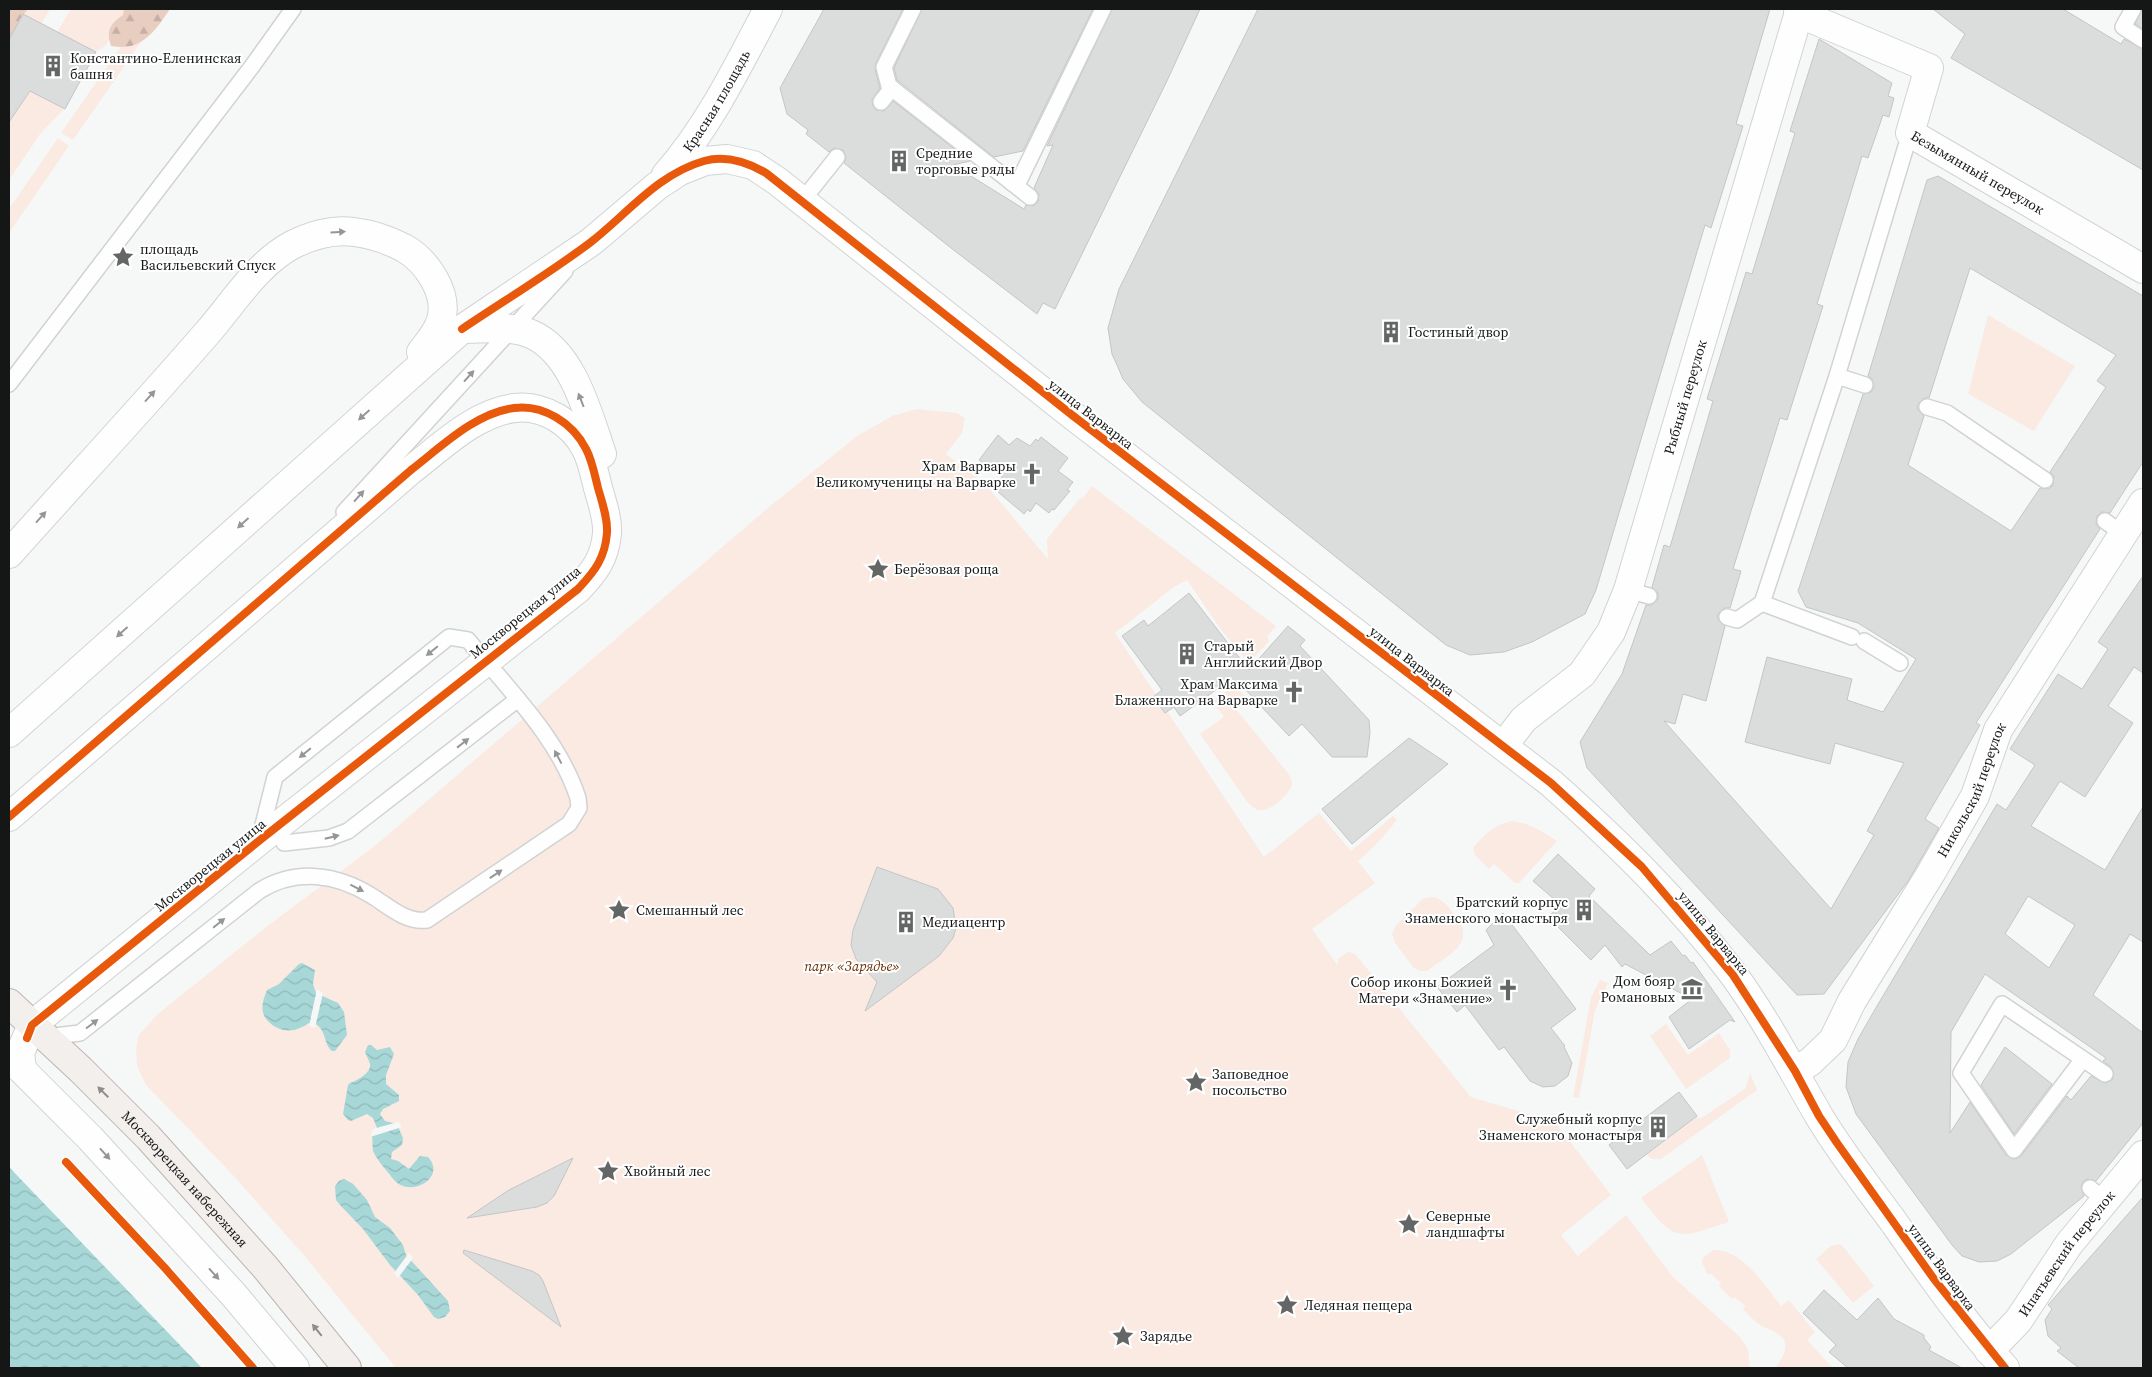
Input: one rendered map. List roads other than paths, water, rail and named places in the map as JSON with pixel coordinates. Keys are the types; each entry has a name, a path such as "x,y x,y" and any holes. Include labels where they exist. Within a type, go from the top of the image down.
{"main road":[{"name":"Москворецкая набережная","path":"9,1003 24,1043 148,1137 265,1268 347,1368"}],"street":[{"name":"Красная площадь","path":"657,186 685,154 694,140 768,9"},
{"name":"Безымянный переулок","path":"1799,11 1930,68 1910,133 2143,269"},
{"name":"Рыбный переулок","path":"1503,746 1524,718 1582,674 1639,593 1799,11"},
{"name":"улица Варварка","path":"657,186 680,171 706,161 727,159 753,165 802,201 1072,415 1551,783 1642,867 1733,975 1795,1071 1819,1116 1837,1143 1934,1279 1997,1360"},
{"path":"9,733 400,382 462,329 591,242 657,186"},
{"path":"9,554 208,332 264,266 291,246 321,233 353,232 382,239 405,248 426,267 436,282 442,300 441,322 400,382"},
{"name":"Москворецкая улица","path":"24,1043 491,668 587,601 607,580 614,569 621,548 623,531 620,506 570,369 546,343 531,333 512,330 462,329"},
{"name":"Москворецкая улица","path":"9,817 411,470 452,438 477,422 505,409 537,410 548,413 563,422 577,435 586,449 602,500 607,532 605,547 598,567 578,589 491,668"},
{"name":"Никольский переулок","path":"1795,1071 1810,1062 1833,1040 1852,1000 1931,873 1975,796 1998,730 2114,527 2143,502"},
{"name":"Москворецкая набережная","path":"24,1043 90,1138 201,1259 295,1368"},
{"name":"Ипатьевский переулок","path":"1997,1360 2018,1321 2069,1244 2098,1195 2143,1155"}],"lane":[{"path":"9,384 293,9"},
{"path":"913,9 884,66 889,86 1030,197"},
{"path":"1012,183 1019,181 1103,9"},
{"path":"2133,9 2123,26 2143,40"},
{"path":"881,102 892,88"},
{"path":"1727,617 1737,620 1762,603 1837,376 1910,133"},
{"path":"802,201 837,157"},
{"path":"239,618 341,516 591,242"},
{"path":"1837,376 1865,386"},
{"path":"1927,407 1947,414 2045,480"},
{"path":"1762,603 1858,639 1900,663"},
{"path":"24,1043 80,1033 259,891 280,880 295,877 327,876 346,882 410,919 427,920 569,824 579,808 575,788 552,746 518,700 468,640 449,637 274,777 272,842 329,838 348,832 518,700"},
{"path":"2083,1058 2031,1138 2014,1150 1961,1073 2002,1004 2083,1058 2105,1074"}],"water":[{"path":"302,963 315,970 313,984 316,993 338,1003 344,1012 347,1035 335,1051 329,1048 321,1028 317,1025 311,1023 297,1029 283,1030 267,1020 263,1013 263,1002 267,990 279,984"},
{"path":"368,1045 377,1050 390,1047 394,1054 386,1075 386,1084 399,1095 399,1101 383,1109 380,1114 385,1121 397,1124 403,1138 402,1145 392,1152 391,1159 398,1161 409,1169 420,1156 428,1157 432,1163 432,1175 423,1184 410,1187 398,1184 381,1164 373,1151 372,1136 377,1128 373,1118 367,1114 351,1121 343,1114 348,1085 369,1070 370,1062 365,1052"},
{"path":"9,1167 202,1368 9,1368"},
{"path":"344,1179 353,1184 367,1200 375,1217 390,1228 403,1245 406,1255 448,1301 450,1311 445,1317 438,1319 434,1317 418,1295 390,1265 363,1229 336,1200 335,1186"}],"place":[{"name":"Константино-Еленинская башня","path":"53,66"},
{"name":"Средние торговые ряды","path":"899,161"},
{"name":"площадь Васильевский Спуск","path":"123,257"},
{"name":"Гостиный двор","path":"1391,332"},
{"name":"Храм Варвары Великомученицы на Варварке","path":"1032,474"},
{"name":"Берёзовая роща","path":"878,569"},
{"name":"Старый Английский Двор","path":"1187,654"},
{"name":"Храм Максима Блаженного на Варварке","path":"1294,692"},
{"name":"Смешанный лес","path":"619,910"},
{"name":"Братский корпус Знаменского монастыря","path":"1584,910"},
{"name":"Медиацентр","path":"906,922"},
{"name":"Дом бояр Романовых","path":"1692,989"},
{"name":"Собор иконы Божией Матери «Знамение»","path":"1508,990"},
{"name":"Заповедное посольство","path":"1196,1082"},
{"name":"Служебный корпус Знаменского монастыря","path":"1658,1127"},
{"name":"Хвойный лес","path":"608,1171"},
{"name":"Северные ландшафты","path":"1409,1224"},
{"name":"Ледяная пещера","path":"1287,1305"},
{"name":"Зарядье","path":"1123,1336"}],"park label":[{"name":"парк «Зарядье»","path":"852,966"}]}
